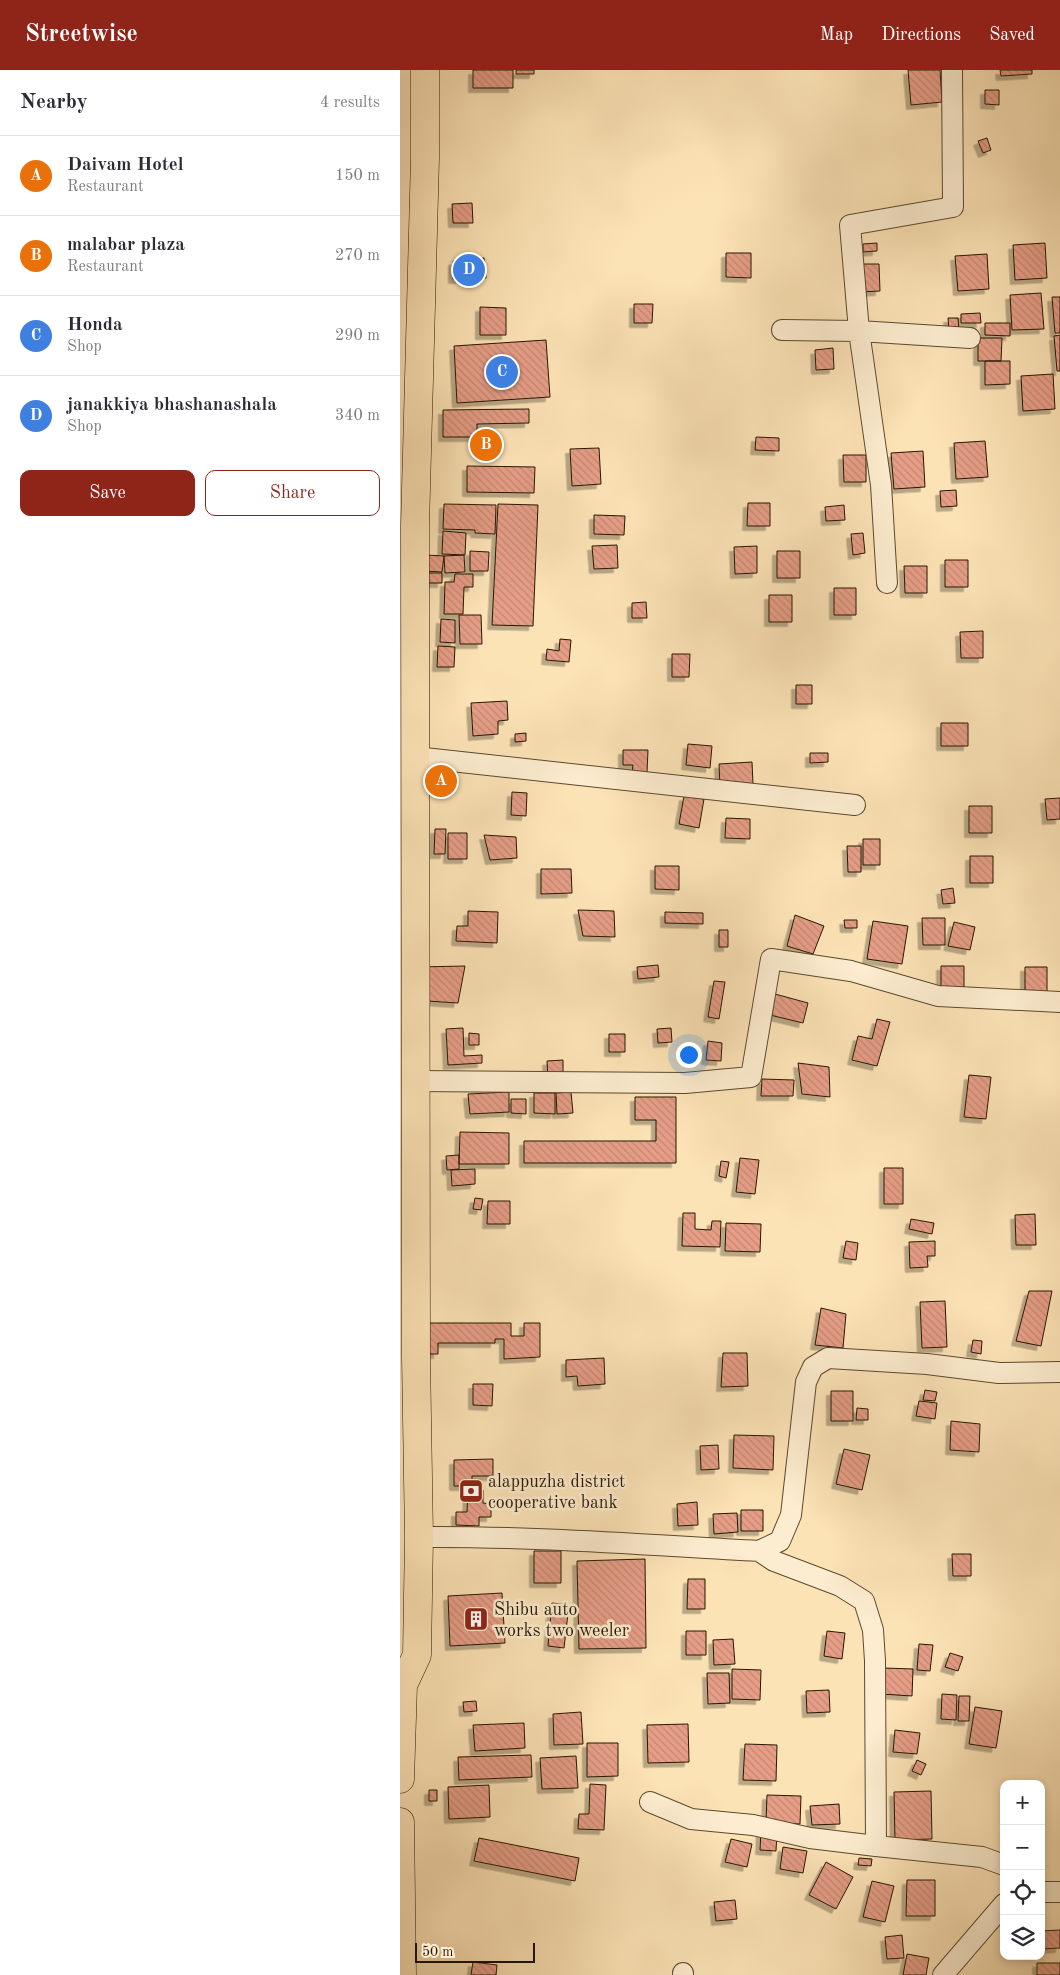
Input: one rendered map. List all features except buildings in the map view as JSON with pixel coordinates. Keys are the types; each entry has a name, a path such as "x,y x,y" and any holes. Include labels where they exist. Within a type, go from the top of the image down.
{"highway":[{"path":"400,1779 402,1681 417,1655 419,1537 416,1357 415,493 426,158 425,70"},
{"path":"400,1822 402,1975"}],"street":[{"path":"887,583 881,485 859,331 850,225 953,208 952,70"},
{"path":"782,330 859,331 970,338"},
{"path":"415,757 855,805"},
{"path":"415,1081 685,1083 751,1077 771,959 851,971 938,996 1060,1002"},
{"path":"767,1556 780,1541 791,1515 806,1382 813,1367 828,1358 927,1364 999,1373 1060,1372"},
{"path":"419,1537 574,1541 767,1556 840,1586 864,1601 873,1630 875,1661 876,1846"},
{"path":"650,1802 691,1819 753,1825 810,1838 982,1857 1000,1864"},
{"path":"1045,1892 1060,1892"},
{"path":"943,1975 1000,1909"}],"place":[{"name":"janakkiya bhashanashala","path":"469,270"},
{"name":"Honda","path":"502,372"},
{"name":"malabar plaza","path":"486,445"},
{"name":"Daivam Hotel","path":"441,781"},
{"name":"alappuzha district cooperative bank","path":"471,1491"},
{"name":"Shibu auto works two weeler","path":"476,1619"}]}
